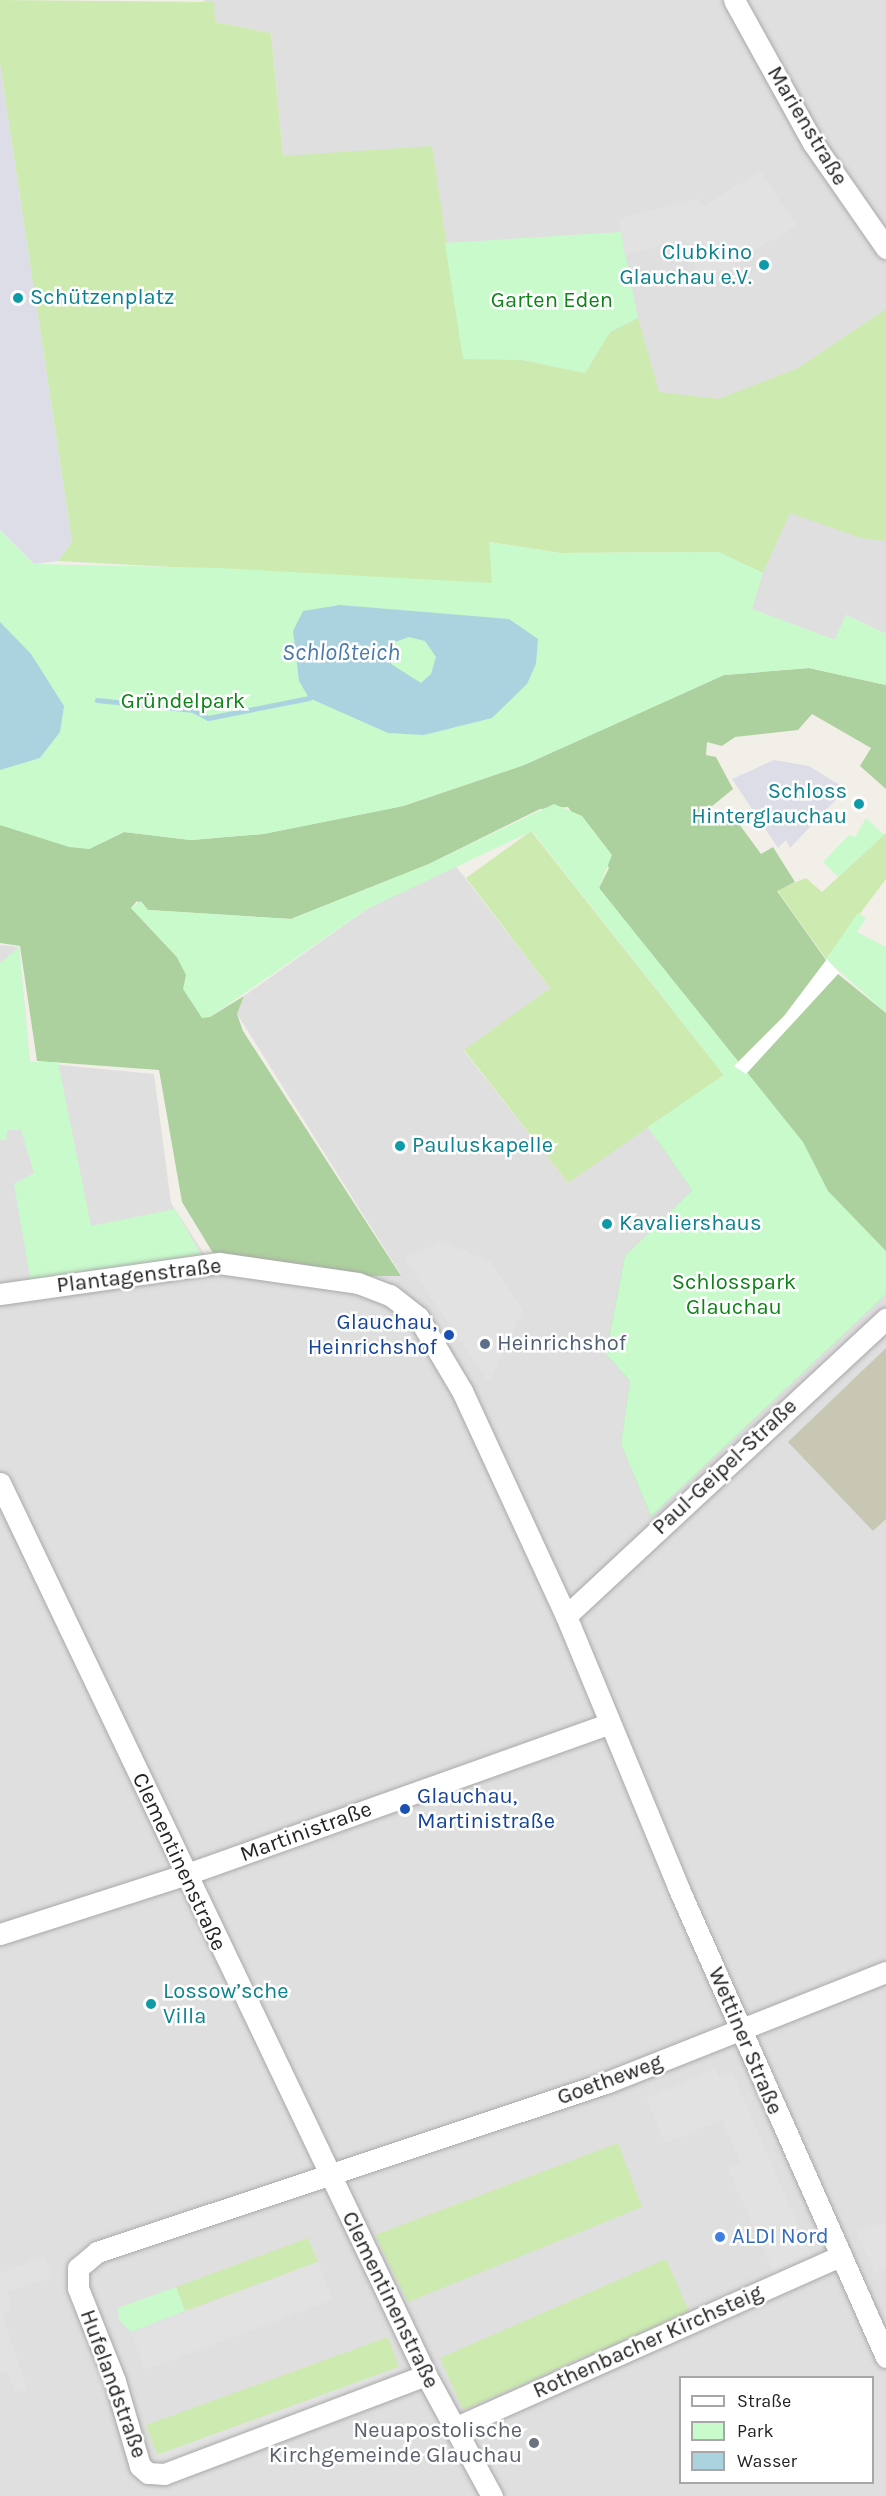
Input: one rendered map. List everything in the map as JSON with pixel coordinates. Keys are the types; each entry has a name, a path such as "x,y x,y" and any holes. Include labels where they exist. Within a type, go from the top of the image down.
{"street":[{"name":"Marienstraße","path":"734,0 813,143 886,248"},
{"name":"Plantagenstraße","path":"0,1294 219,1263 313,1276 390,1295 418,1317 462,1391 566,1616"},
{"name":"Paul-Geipel-Straße","path":"566,1616 886,1319"},
{"name":"Clementinenstraße","path":"0,1483 184,1875 426,2375 492,2496"},
{"path":"566,1616 609,1724"},
{"name":"Martinistraße","path":"0,1934 184,1875 609,1724"},
{"name":"Wettiner Straße","path":"609,1724 740,2030 886,2356"},
{"name":"Goetheweg","path":"329,2175 608,2082 886,1972"},
{"name":"Hufelandstraße","path":"329,2175 97,2252 78,2268 78,2288 115,2382 140,2466 159,2475 426,2375"},
{"name":"Rothenbacher Kirchsteig","path":"454,2428 841,2256"}],"shaded area":[{"path":"203,0 886,0 886,634 846,615 835,640 751,609 463,359 445,243 283,156 271,33 215,22"},
{"name":"Schützenplatz","path":"0,65 72,542 58,561 34,564 0,530"},
{"path":"760,171 797,226 735,261 734,269 699,276 686,239 625,255 619,219 698,199 704,206"},
{"path":"774,760 809,766 846,789 790,848 786,840 778,848 732,779"},
{"path":"455,865 550,988 464,1051 568,1183 648,1127 692,1190 625,1256 630,1381 621,1444 652,1515 886,1294 886,2496 0,2496 0,945 19,947 30,1062 154,1074 171,1203 211,1264 401,1275 237,1014 244,996 367,909"},
{"name":"Heinrichshof","path":"442,1242 490,1261 523,1311 489,1383 404,1258"},
{"path":"886,1348 886,1519 873,1531 788,1442"},
{"path":"715,2069 719,2077 732,2072 812,2257 774,2273 728,2168 741,2163 722,2120 665,2143 646,2098"},
{"path":"886,2222 886,2269 875,2273 856,2232"},
{"path":"44,2257 52,2277 6,2292 12,2310 2,2314 27,2388 15,2393 7,2371 0,2373 0,2273"},
{"path":"318,2262 332,2300 145,2370 131,2332"},
{"path":"399,2367 405,2382 164,2474 157,2455"}],"green space":[{"path":"0,0 214,2 215,22 271,33 283,156 432,146 464,359 522,360 585,373 610,332 638,318 659,392 719,399 798,368 886,309 886,541 861,538 790,513 763,573 719,552 560,553 490,542 493,584 58,561 72,542 0,65"},
{"name":"Garten Eden","path":"621,232 638,318 610,332 585,373 522,360 463,359 445,243"},
{"name":"Gründelpark","path":"0,530 34,564 219,568 492,583 489,542 560,553 719,552 763,573 752,609 835,640 846,615 886,634 886,685 809,668 724,675 524,765 403,806 263,834 191,840 124,832 89,849 69,847 0,825"},
{"path":"809,668 886,685 886,789 860,766 871,748 812,714 798,730 735,737 722,746 707,742 706,755 716,757 733,789 705,812 718,825 734,817 761,854 773,847 795,882 777,891 833,970 886,1013 886,1294 651,1516 621,1444 630,1381 606,1354 625,1256 692,1190 657,1140 740,1067 599,888 609,868 568,807 540,809 429,864 291,919 148,910 137,901 131,908 177,957 210,1017 244,996 237,1014 243,1031 401,1276 313,1276 219,1263 182,1202 159,1070 37,1061 20,946 0,943 0,825 89,849 124,832 191,840 263,834 403,806 524,765 724,675"},
{"name":"Schlosspark Glauchau","path":"554,804 582,816 612,855 599,888 803,1142 828,1191 886,1251 886,1294 651,1516 621,1444 630,1381 606,1354 625,1256 692,1190 648,1127 724,1075 532,831 367,909 210,1017 202,1018 183,989 186,975 177,957 131,908 141,901 148,910 291,919 429,864"},
{"path":"866,818 884,835 838,877 823,862 849,835 855,837"},
{"path":"531,831 724,1075 568,1183 464,1050 550,988 466,878"},
{"path":"886,833 886,879 826,959 777,890 806,878 822,892"},
{"path":"858,913 866,918 857,932 886,947 886,1013 826,959"},
{"path":"19,947 30,1062 58,1062 91,1226 175,1209 207,1265 31,1282 14,1184 34,1173 21,1130 7,1130 6,1141 0,1139 0,963"},
{"path":"618,2143 642,2207 408,2302 375,2235"},
{"path":"308,2238 318,2262 185,2311 176,2287"},
{"path":"666,2259 689,2311 463,2410 440,2358"},
{"path":"176,2287 185,2311 131,2332 119,2320 118,2308"},
{"path":"388,2337 399,2367 157,2455 146,2425"}],"water":[{"name":"Schloßteich","path":"340,605 509,619 538,639 536,664 527,684 492,718 424,735 388,733 309,698 299,681 293,631 303,611","holes":["409,637 425,641 436,657 431,674 421,683 391,664 395,642"]},
{"path":"0,622 31,654 64,706 60,732 40,758 0,770"}],"pier":[{"path":"827,959 839,973 746,1074 734,1066 784,1016"}],"waterway":[{"path":"97,700 193,710 208,718 309,698"}],"place":[{"name":"Clubkino Glauchau e.V.","path":"764,265"},
{"name":"Schützenplatz","path":"18,298"},
{"name":"Schloss Hinterglauchau","path":"859,804"},
{"name":"Pauluskapelle","path":"400,1146"},
{"name":"Kavaliershaus","path":"607,1224"},
{"name":"Glauchau, Heinrichshof","path":"449,1335"},
{"name":"Heinrichshof","path":"485,1344"},
{"name":"Glauchau, Martinistraße","path":"405,1809"},
{"name":"Lossow’sche Villa","path":"151,2004"},
{"name":"ALDI Nord","path":"720,2237"},
{"name":"Neuapostolische Kirchgemeinde Glauchau","path":"534,2443"}]}
